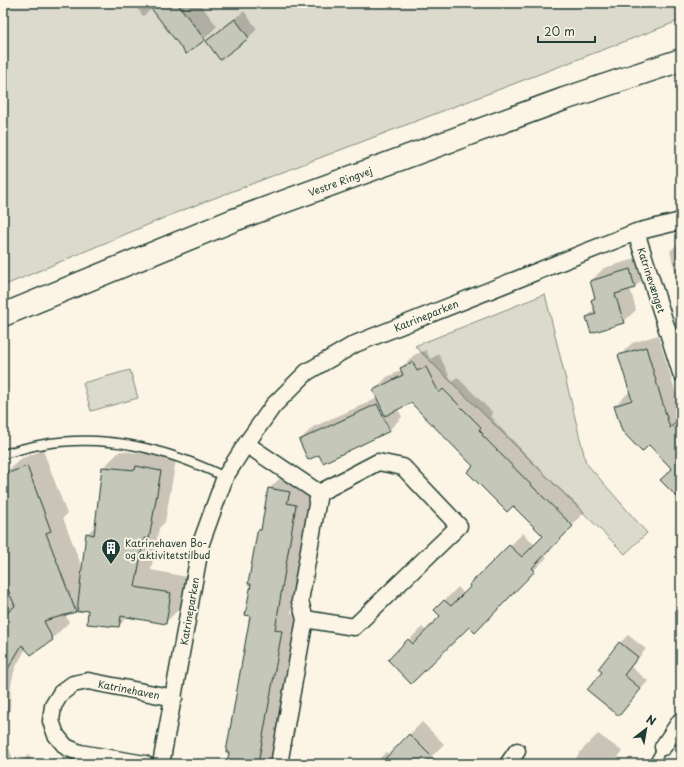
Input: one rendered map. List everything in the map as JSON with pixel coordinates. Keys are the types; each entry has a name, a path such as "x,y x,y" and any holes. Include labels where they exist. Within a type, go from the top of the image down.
{"main road":[{"name":"Vestre Ringvej","path":"3,315 234,220 564,99 681,60"}],"street":[{"path":"636,232 681,220"},
{"name":"Katrinevænget","path":"636,232 681,373"},
{"name":"Katrineparken","path":"161,764 201,542 225,477 246,444 274,406 307,372 355,344 636,232"},
{"path":"246,444 319,493"},
{"path":"305,619 354,627 458,526 403,467 378,462 319,493"},
{"path":"279,764 305,619 300,601 319,493"},
{"name":"Katrinehaven","path":"145,764 80,753 66,747 56,736 51,721 53,706 61,693 73,684 88,681 174,698"},
{"path":"663,747 681,720"},
{"path":"508,764 517,751"}],"lane":[{"path":"3,454 39,445 78,441 116,442 161,451 190,461 225,477"},
{"path":"653,764 663,747"}],"shaded area":[{"path":"3,3 681,3 681,20 178,212 3,286"},
{"path":"545,294 586,463 647,533 625,554 415,346"},
{"path":"130,370 138,398 91,411 83,383"}],"building":[{"path":"147,3 177,3 205,40 186,54"},
{"path":"235,19 249,38 220,60 206,41"},
{"path":"630,269 635,288 615,294 624,323 591,333 586,317 596,314 591,300 595,298 590,281"},
{"path":"646,347 670,428 681,417 681,501 660,480 672,469 649,445 642,452 622,431 614,406 632,400 618,355"},
{"path":"413,362 417,371 426,367 439,393 443,389 481,427 479,430 483,434 482,435 573,526 532,568 535,571 475,633 469,627 411,684 388,660 408,639 413,644 440,616 434,610 444,600 451,606 470,587 469,585 509,545 522,557 543,536 513,506 507,512 467,472 473,466 411,403 385,416 373,390 403,375 400,368"},
{"path":"377,404 390,431 323,463 319,455 308,460 299,440"},
{"path":"27,466 51,531 46,533 76,612 44,621 53,640 31,655 22,645 3,677 3,616 15,606 3,578 3,475"},
{"path":"136,466 161,471 149,539 144,538 135,587 171,593 166,624 121,616 119,627 87,624 88,610 77,612 86,533 94,535 102,467 135,470"},
{"path":"268,488 290,492 287,503 296,505 275,630 282,631 258,764 227,764 229,752 226,752 250,616 245,615 251,584 248,584 257,533 258,530 261,530"},
{"path":"619,642 638,657 624,675 641,689 619,716 587,690 602,672 598,669"},
{"path":"409,734 439,764 380,764"}],"place":[{"name":"Katrinehaven Bo- og aktivitetstilbud","path":"111,565"}]}
